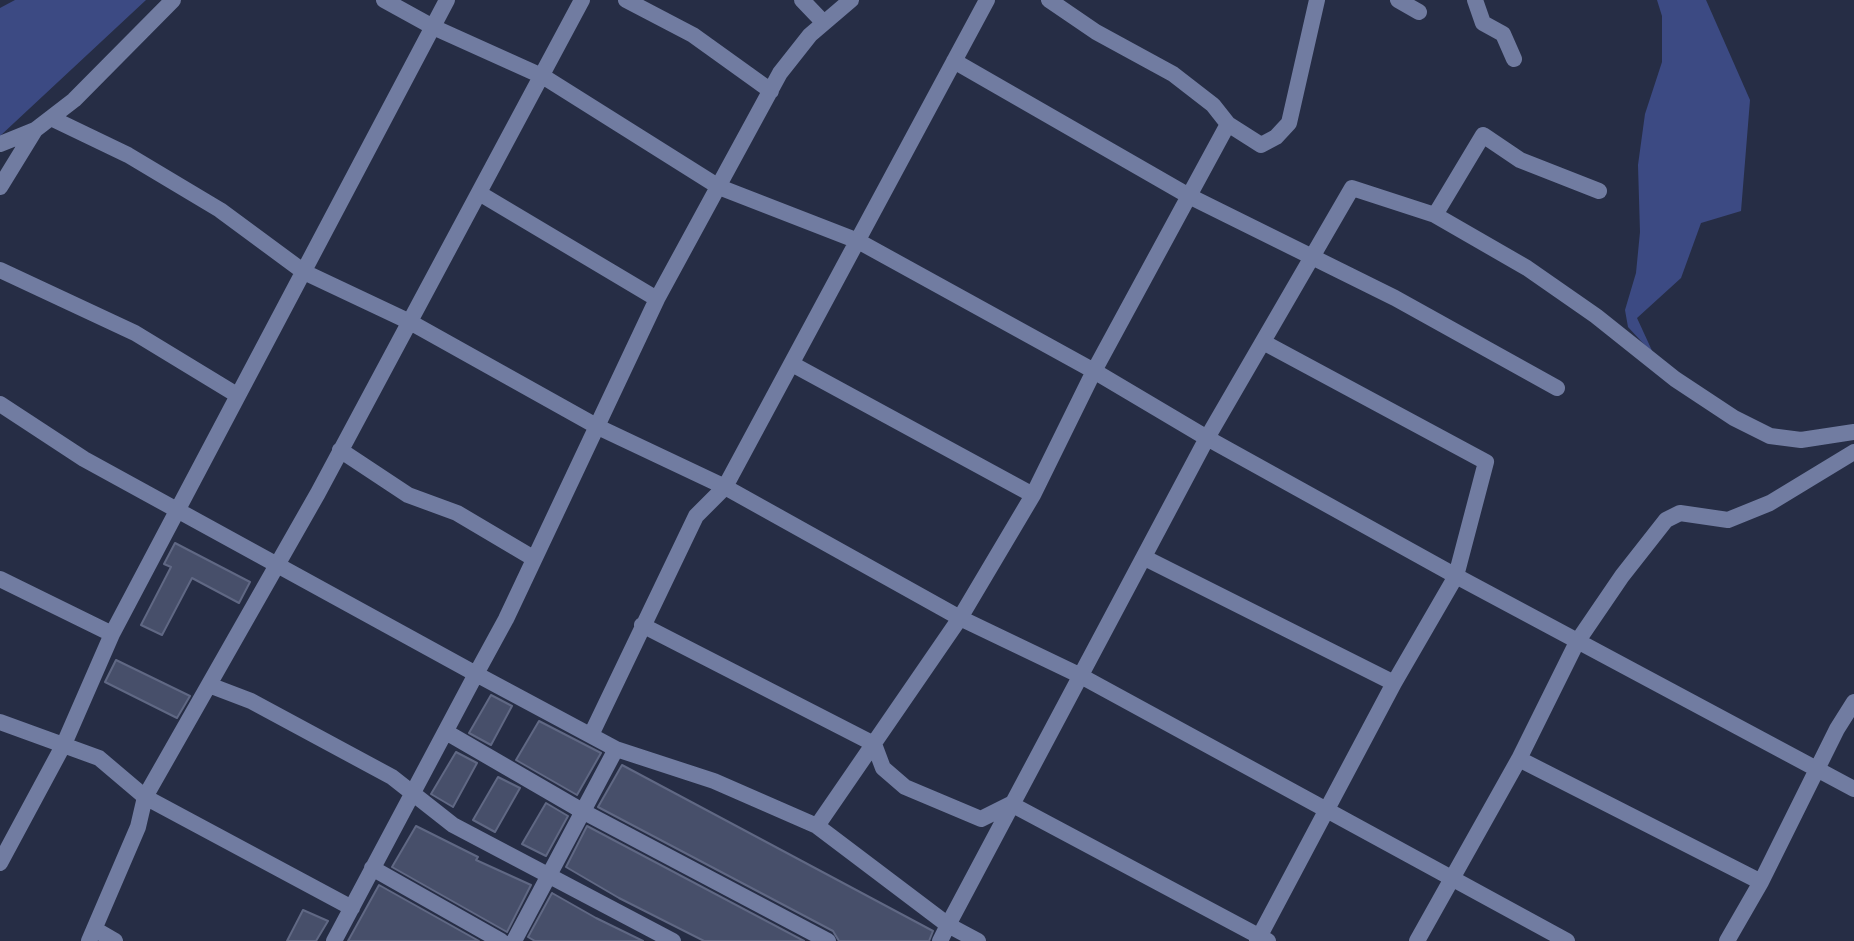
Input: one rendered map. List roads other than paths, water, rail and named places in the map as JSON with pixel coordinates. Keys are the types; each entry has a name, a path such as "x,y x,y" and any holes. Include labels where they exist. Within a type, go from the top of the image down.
{"street":[{"path":"0,144 35,130 74,100 173,0"},
{"path":"384,0 433,27 544,77 719,187 858,241 1456,576 1854,789"},
{"path":"0,863 64,744 112,634 447,0"},
{"path":"115,941 92,936 138,827 145,797 277,565 544,77 582,0"},
{"path":"626,0 693,35 771,91"},
{"path":"802,0 824,23"},
{"path":"334,941 506,619 657,299 780,73 824,23 851,0"},
{"path":"591,735 696,516 725,487 987,0"},
{"path":"1049,0 1096,32 1173,74 1213,105 1228,124 1261,145 1289,123 1317,0"},
{"path":"1398,0 1419,12"},
{"path":"1475,0 1483,23 1503,34 1514,59"},
{"path":"954,61 1189,196 1395,298 1557,388"},
{"path":"51,118 128,155 220,210 304,272 410,322 598,427 725,487 960,618 1079,675 1567,941"},
{"path":"817,826 960,618 1033,495 1094,371 1228,124"},
{"path":"0,187 35,130"},
{"path":"1435,215 1483,135 1520,160 1599,191"},
{"path":"940,941 1207,438 1352,188 1435,215 1527,268 1596,316 1635,350 1734,418 1770,436 1801,440 1854,432"},
{"path":"479,193 657,299"},
{"path":"0,270 135,333 237,395"},
{"path":"1011,804 1262,939 1394,683 1456,576 1486,462 1263,342"},
{"path":"792,364 1033,495"},
{"path":"2,409 177,511 616,749 714,781 817,826 948,925 978,941"},
{"path":"340,450 408,495 457,513 533,558"},
{"path":"1417,941 1519,759 1577,642 1622,576 1666,520 1680,513 1728,520 1770,503 1854,452"},
{"path":"1145,558 1394,683"},
{"path":"0,579 112,634"},
{"path":"642,625 874,744 883,768 905,787 981,819 1011,804"},
{"path":"209,685 251,701 392,777 453,825 673,941"},
{"path":"1727,941 1854,702"},
{"path":"0,722 99,758 145,797 352,908"},
{"path":"446,732 584,812 828,941"},
{"path":"372,868 502,940 547,876 616,749"},
{"path":"1519,759 1761,882"}]}
